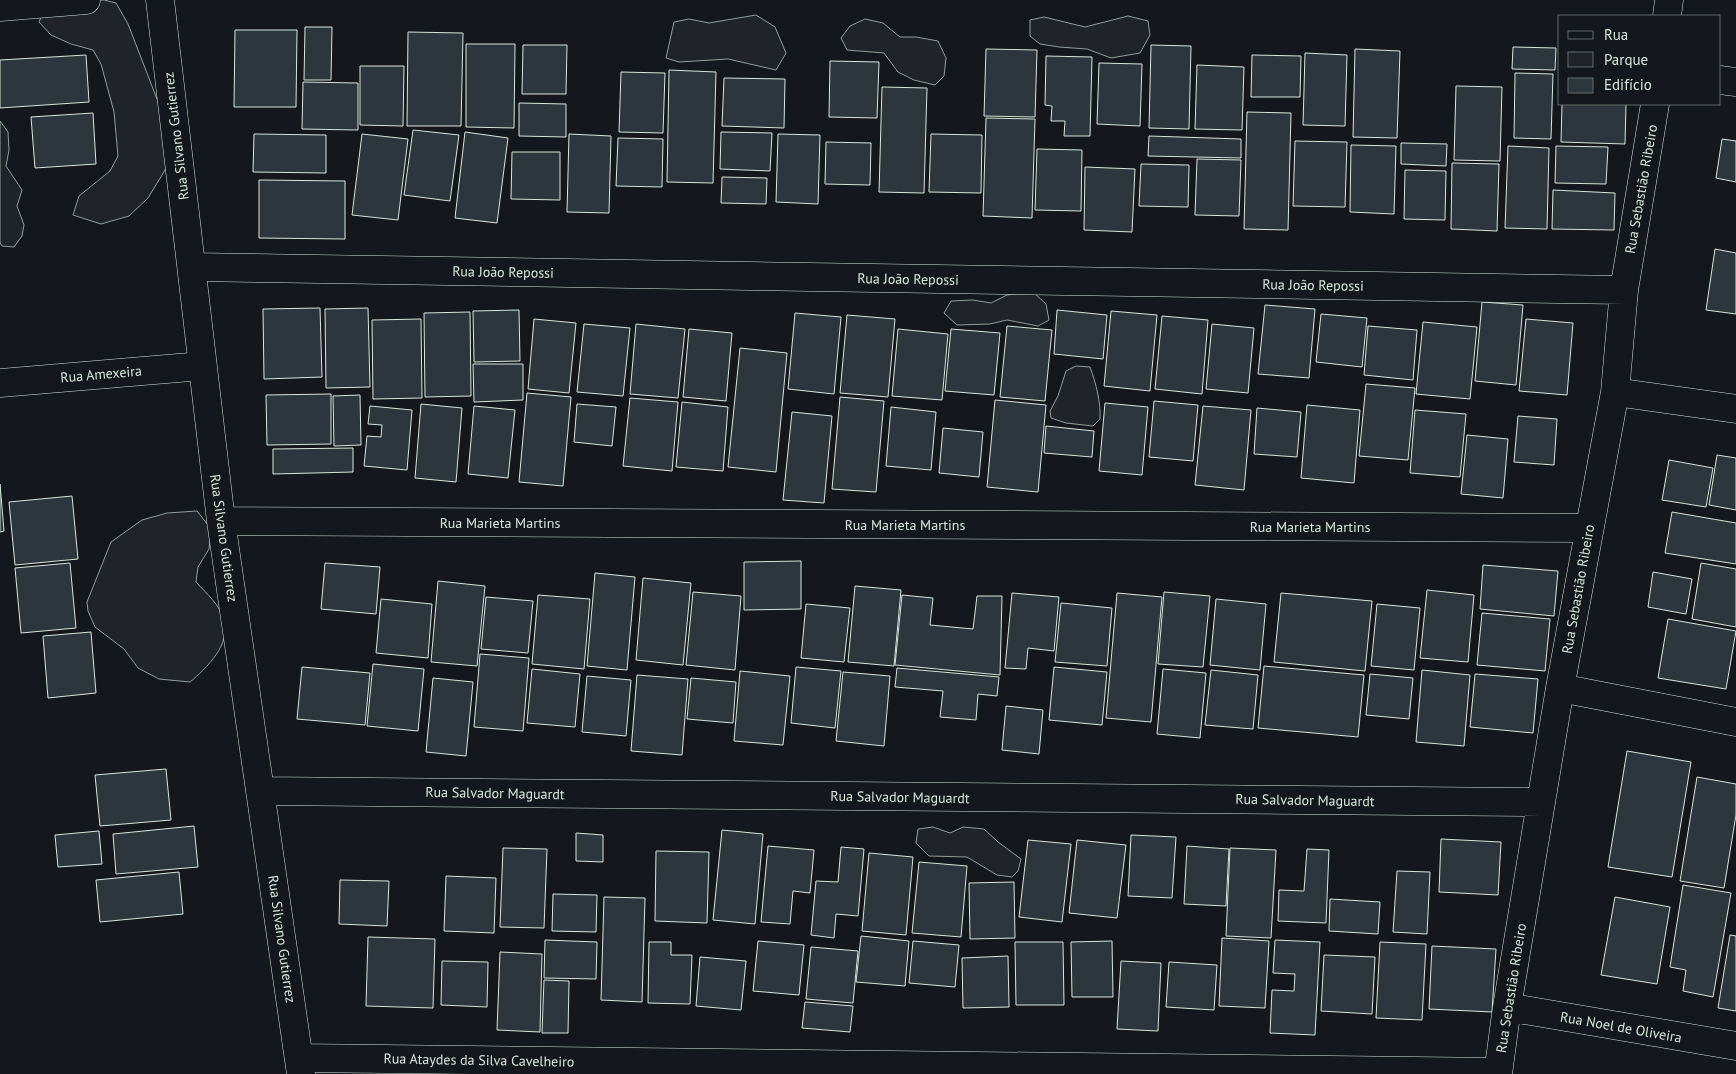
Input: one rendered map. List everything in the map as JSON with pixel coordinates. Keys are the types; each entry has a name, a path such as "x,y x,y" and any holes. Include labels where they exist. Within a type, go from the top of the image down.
{"street":[{"path":"0,7 86,0"},
{"name":"Rua Silvano Gutierrez","path":"160,0 221,521 300,1066"},
{"path":"1667,15 1669,0"},
{"path":"1721,80 1736,82"},
{"name":"Rua Sebastião Ribeiro","path":"1498,1073 1540,802 1588,528 1615,392 1624,290 1655,105"},
{"name":"Rua João Repossi","path":"192,267 1624,290"},
{"name":"Rua Amexeira","path":"0,383 202,366"},
{"path":"1615,392 1736,409"},
{"name":"Rua Marieta Martins","path":"221,521 1588,528"},
{"path":"1560,688 1736,722"},
{"name":"Rua Salvador Maguardt","path":"260,791 1540,802"},
{"name":"Rua Noel de Oliveira","path":"1507,1007 1736,1046"},
{"name":"Rua Ataydes da Silva Cavelheiro","path":"300,1066 1498,1073"}],"green space":[{"path":"61,0 104,0 116,3 128,24 162,112 172,150 165,170 148,198 129,216 101,224 73,215 79,196 110,171 118,156 114,112 101,64 93,50 71,44 51,35 39,22 45,7"},
{"path":"756,15 775,27 786,53 776,70 728,59 679,62 666,58 674,22 689,19 709,23"},
{"path":"1128,16 1148,21 1150,35 1140,53 1111,58 1087,49 1040,44 1030,36 1030,20 1044,17 1085,27"},
{"path":"865,19 883,23 900,37 916,37 938,41 946,58 944,76 935,85 914,80 898,72 884,53 847,50 841,38 850,26"},
{"path":"0,121 8,132 9,150 6,166 22,190 17,206 24,225 22,236 14,247 2,246 0,243"},
{"path":"1032,291 1046,304 1049,320 1038,326 1007,320 990,324 957,325 944,313 951,301 973,300 991,303 1007,295"},
{"path":"1076,366 1090,367 1094,380 1099,400 1100,419 1093,426 1066,423 1051,418 1050,411 1058,396 1066,371"},
{"path":"197,511 211,529 209,549 198,567 196,582 213,600 222,615 225,629 224,638 210,663 190,682 159,679 138,668 124,649 95,627 88,611 87,602 111,542 142,520 167,513"},
{"path":"933,827 950,833 963,827 984,829 1021,859 1018,871 1012,877 997,875 967,857 929,856 916,843 918,829"}],"building":[{"path":"305,27 332,27 331,80 304,80"},
{"path":"235,30 297,30 296,107 234,107"},
{"path":"408,32 463,33 461,126 407,126"},
{"path":"466,44 515,44 514,128 466,127"},
{"path":"523,45 567,45 566,94 522,94"},
{"path":"1151,45 1191,46 1189,129 1149,128"},
{"path":"1513,47 1556,48 1555,70 1512,69"},
{"path":"986,49 1037,50 1035,117 984,116"},
{"path":"1355,49 1400,51 1397,138 1353,137"},
{"path":"1305,53 1347,55 1345,126 1303,125"},
{"path":"86,55 89,102 0,108 0,60"},
{"path":"1252,55 1301,56 1300,97 1251,97"},
{"path":"1046,56 1092,57 1090,136 1064,136 1065,121 1051,121 1052,106 1045,105"},
{"path":"830,61 879,62 877,118 829,117"},
{"path":"1099,63 1142,64 1140,126 1097,124"},
{"path":"1197,65 1244,67 1242,130 1195,129"},
{"path":"360,66 404,66 403,126 360,125"},
{"path":"669,70 716,72 713,183 667,182"},
{"path":"621,72 665,73 663,133 619,132"},
{"path":"1515,73 1553,74 1551,139 1514,138"},
{"path":"724,78 785,79 784,128 722,126"},
{"path":"303,82 358,83 358,130 302,129"},
{"path":"1456,86 1502,87 1500,161 1454,160"},
{"path":"882,87 927,88 924,193 879,192"},
{"path":"519,103 566,104 566,137 519,136"},
{"path":"1562,105 1626,105 1625,144 1561,142"},
{"path":"1247,112 1291,113 1288,230 1244,229"},
{"path":"93,113 96,164 35,168 31,117"},
{"path":"986,118 1035,119 1032,218 983,216"},
{"path":"413,130 459,135 450,201 404,195"},
{"path":"465,132 508,138 497,223 455,218"},
{"path":"721,132 772,133 770,171 720,169"},
{"path":"254,134 326,135 326,173 253,172"},
{"path":"362,134 408,139 398,220 352,215"},
{"path":"569,134 611,136 609,213 567,212"},
{"path":"778,134 820,135 818,204 776,202"},
{"path":"931,134 982,135 981,193 929,192"},
{"path":"1149,136 1241,139 1241,158 1148,156"},
{"path":"618,138 663,139 662,187 616,186"},
{"path":"1722,139 1736,141 1736,182 1716,178"},
{"path":"1295,141 1347,142 1345,207 1293,206"},
{"path":"826,142 871,143 870,185 825,184"},
{"path":"1401,143 1447,144 1446,166 1401,164"},
{"path":"1351,145 1396,146 1394,214 1350,212"},
{"path":"1508,146 1549,148 1547,229 1505,228"},
{"path":"1556,146 1608,147 1606,184 1555,183"},
{"path":"1037,149 1082,150 1081,211 1035,210"},
{"path":"512,152 560,152 560,200 511,199"},
{"path":"1197,159 1241,160 1239,216 1195,215"},
{"path":"1452,163 1499,164 1497,231 1451,229"},
{"path":"1141,164 1189,165 1188,207 1139,206"},
{"path":"1085,167 1135,169 1132,232 1084,230"},
{"path":"1405,170 1446,171 1445,220 1404,219"},
{"path":"722,177 767,178 766,204 721,203"},
{"path":"259,180 345,181 345,239 259,238"},
{"path":"1553,190 1615,193 1614,230 1552,229"},
{"path":"1715,249 1736,253 1736,314 1706,310"},
{"path":"1482,302 1523,305 1516,385 1475,381"},
{"path":"1265,305 1315,309 1309,378 1258,374"},
{"path":"320,308 322,377 264,379 263,309"},
{"path":"368,308 370,387 326,388 325,309"},
{"path":"519,310 520,361 474,362 473,311"},
{"path":"1057,310 1107,315 1103,359 1054,354"},
{"path":"1111,311 1157,315 1150,391 1104,386"},
{"path":"470,312 471,396 425,397 424,313"},
{"path":"795,313 841,317 834,394 788,389"},
{"path":"1321,314 1367,318 1362,367 1316,362"},
{"path":"847,315 895,319 888,397 840,393"},
{"path":"1162,316 1208,320 1202,394 1155,389"},
{"path":"421,319 422,398 373,399 372,320"},
{"path":"534,319 576,323 569,393 528,389"},
{"path":"1526,319 1573,323 1567,395 1519,391"},
{"path":"1423,322 1477,327 1470,399 1416,394"},
{"path":"584,324 630,328 623,396 577,392"},
{"path":"636,324 685,329 678,398 630,394"},
{"path":"1212,324 1254,328 1248,393 1206,389"},
{"path":"1007,326 1052,330 1045,401 1000,397"},
{"path":"1368,326 1417,330 1413,380 1364,375"},
{"path":"689,329 732,333 726,401 683,397"},
{"path":"898,329 948,334 942,400 892,396"},
{"path":"951,329 1000,333 994,395 945,391"},
{"path":"740,348 787,353 776,472 728,467"},
{"path":"473,364 523,364 523,400 474,402"},
{"path":"1366,384 1415,388 1408,460 1359,456"},
{"path":"527,393 571,397 563,486 519,482"},
{"path":"331,394 331,444 267,445 266,395"},
{"path":"360,395 361,445 334,446 333,396"},
{"path":"840,397 884,401 876,492 832,489"},
{"path":"630,398 678,402 672,471 623,466"},
{"path":"995,400 1046,405 1038,492 987,487"},
{"path":"1154,401 1198,405 1193,461 1149,457"},
{"path":"682,402 728,407 723,471 676,467"},
{"path":"1105,403 1148,407 1142,475 1099,471"},
{"path":"421,404 462,408 456,482 415,478"},
{"path":"577,404 616,407 612,446 574,442"},
{"path":"1307,405 1360,410 1354,483 1301,478"},
{"path":"370,406 412,410 407,470 364,466 367,436 381,437 382,425 368,424"},
{"path":"474,406 515,410 508,478 468,474"},
{"path":"1203,406 1251,410 1244,490 1195,485"},
{"path":"891,407 936,412 931,470 886,466"},
{"path":"1257,408 1301,412 1297,457 1254,454"},
{"path":"1415,410 1466,414 1460,477 1410,473"},
{"path":"792,412 832,416 824,503 783,500"},
{"path":"1518,416 1557,419 1554,465 1514,462"},
{"path":"1046,426 1094,431 1092,457 1044,453"},
{"path":"943,428 983,432 979,477 939,473"},
{"path":"1467,435 1508,439 1503,498 1461,494"},
{"path":"353,448 353,472 273,474 273,449"},
{"path":"1717,455 1736,458 1736,510 1709,505"},
{"path":"1669,460 1713,468 1706,507 1662,500"},
{"path":"0,484 4,531 0,532"},
{"path":"72,496 78,559 15,565 9,502"},
{"path":"1672,512 1736,523 1736,564 1665,553"},
{"path":"801,561 801,609 744,610 744,562"},
{"path":"70,563 76,628 21,633 15,568"},
{"path":"325,563 380,567 376,614 321,609"},
{"path":"1701,563 1736,569 1736,627 1692,619"},
{"path":"1483,565 1558,571 1554,616 1480,609"},
{"path":"1653,572 1692,579 1686,614 1648,607"},
{"path":"595,573 635,577 627,670 587,666"},
{"path":"643,578 691,583 683,665 636,660"},
{"path":"438,581 485,586 477,666 431,662"},
{"path":"855,586 901,590 894,666 848,662"},
{"path":"1427,590 1474,595 1468,662 1420,658"},
{"path":"693,592 741,596 735,670 686,665"},
{"path":"1164,592 1210,596 1203,667 1158,664"},
{"path":"1012,593 1059,597 1054,651 1028,648 1026,669 1005,668"},
{"path":"1117,593 1162,597 1151,722 1106,718"},
{"path":"1281,593 1372,601 1365,671 1274,662"},
{"path":"538,595 590,599 584,669 532,664"},
{"path":"902,595 933,598 930,625 973,629 977,596 1002,596 1000,675 895,665"},
{"path":"486,597 533,601 528,653 481,649"},
{"path":"381,599 432,604 428,658 376,653"},
{"path":"1216,599 1266,604 1260,670 1210,665"},
{"path":"1061,603 1112,608 1107,666 1055,662"},
{"path":"806,604 850,608 844,662 801,658"},
{"path":"1377,604 1420,608 1414,670 1371,666"},
{"path":"1482,613 1550,619 1545,671 1477,665"},
{"path":"1668,619 1736,631 1726,689 1658,678"},
{"path":"91,632 96,693 48,698 43,636"},
{"path":"480,654 529,658 523,731 474,727"},
{"path":"373,664 424,669 418,731 367,726"},
{"path":"1264,666 1364,675 1358,737 1258,728"},
{"path":"302,667 370,673 365,725 297,719"},
{"path":"796,667 841,671 835,728 791,723"},
{"path":"1054,667 1107,672 1102,725 1049,720"},
{"path":"897,668 999,677 997,696 978,694 976,720 940,717 943,691 895,687"},
{"path":"532,669 580,674 575,727 527,723"},
{"path":"1163,669 1206,673 1200,738 1157,734"},
{"path":"1211,670 1258,675 1253,729 1205,725"},
{"path":"1422,670 1470,675 1464,746 1416,742"},
{"path":"740,671 790,676 783,745 734,741"},
{"path":"843,672 890,676 884,746 836,741"},
{"path":"1370,674 1413,678 1409,719 1366,715"},
{"path":"1475,674 1538,679 1533,733 1470,727"},
{"path":"637,675 688,679 682,755 631,751"},
{"path":"587,676 631,680 626,736 582,732"},
{"path":"433,678 473,682 466,756 426,752"},
{"path":"691,678 736,682 733,723 687,719"},
{"path":"1006,706 1043,710 1039,754 1002,750"},
{"path":"1627,751 1691,762 1672,877 1608,867"},
{"path":"166,769 171,820 100,826 95,775"},
{"path":"1697,777 1736,784 1736,815 1724,888 1680,881"},
{"path":"194,826 198,867 116,874 113,834"},
{"path":"722,830 763,834 755,924 713,920"},
{"path":"99,831 102,864 58,867 55,835"},
{"path":"576,833 603,835 603,862 576,861"},
{"path":"1131,835 1176,837 1172,898 1128,896"},
{"path":"1441,839 1501,842 1498,895 1439,892"},
{"path":"1028,840 1071,844 1062,922 1019,917"},
{"path":"1077,840 1126,845 1117,918 1069,913"},
{"path":"768,846 814,850 810,893 793,891 790,924 761,922"},
{"path":"1187,846 1229,849 1226,906 1184,904"},
{"path":"841,847 864,849 858,916 836,914 834,938 811,935 816,881 838,882"},
{"path":"503,848 547,849 544,928 500,927"},
{"path":"1230,848 1276,850 1271,938 1226,936"},
{"path":"1307,849 1329,850 1326,923 1278,921 1279,890 1304,891"},
{"path":"656,851 709,852 707,923 655,921"},
{"path":"869,853 913,857 906,935 862,931"},
{"path":"919,862 967,866 961,937 912,933"},
{"path":"1397,871 1430,872 1427,934 1393,932"},
{"path":"179,872 183,914 100,922 96,880"},
{"path":"446,876 496,878 494,933 444,931"},
{"path":"340,880 389,881 387,926 339,924"},
{"path":"1014,882 1015,938 970,939 969,883"},
{"path":"1683,885 1731,893 1713,997 1683,991 1686,970 1670,967"},
{"path":"553,894 597,895 596,932 552,931"},
{"path":"604,897 645,898 642,1002 601,1000"},
{"path":"1615,897 1670,907 1657,984 1601,975"},
{"path":"1330,899 1380,902 1378,934 1329,931"},
{"path":"1730,935 1736,936 1736,1011 1718,1008"},
{"path":"861,936 909,941 905,986 856,982"},
{"path":"368,937 435,939 433,1008 366,1006"},
{"path":"1222,938 1269,941 1265,1008 1219,1006"},
{"path":"545,940 597,942 596,979 544,978"},
{"path":"1275,940 1320,942 1315,1035 1270,1033 1272,990 1294,991 1295,974 1273,973"},
{"path":"758,941 804,945 799,995 753,991"},
{"path":"913,941 959,945 955,987 909,983"},
{"path":"1112,941 1113,997 1072,997 1071,942"},
{"path":"649,942 671,942 671,955 692,955 690,1004 648,1003"},
{"path":"1015,942 1063,942 1064,1005 1016,1005"},
{"path":"1380,942 1426,944 1422,1020 1376,1018"},
{"path":"1432,946 1496,949 1492,1012 1429,1009"},
{"path":"811,947 858,951 853,1003 806,999"},
{"path":"500,952 542,954 540,1032 497,1030"},
{"path":"1324,955 1375,957 1372,1014 1321,1011"},
{"path":"1008,956 1009,1007 963,1008 962,958"},
{"path":"700,957 746,961 741,1010 696,1006"},
{"path":"442,961 488,962 487,1007 441,1005"},
{"path":"1121,961 1161,963 1158,1031 1117,1029"},
{"path":"1169,962 1217,965 1214,1010 1166,1007"},
{"path":"544,980 569,981 568,1033 542,1033"},
{"path":"805,1002 853,1006 850,1032 802,1028"}]}
